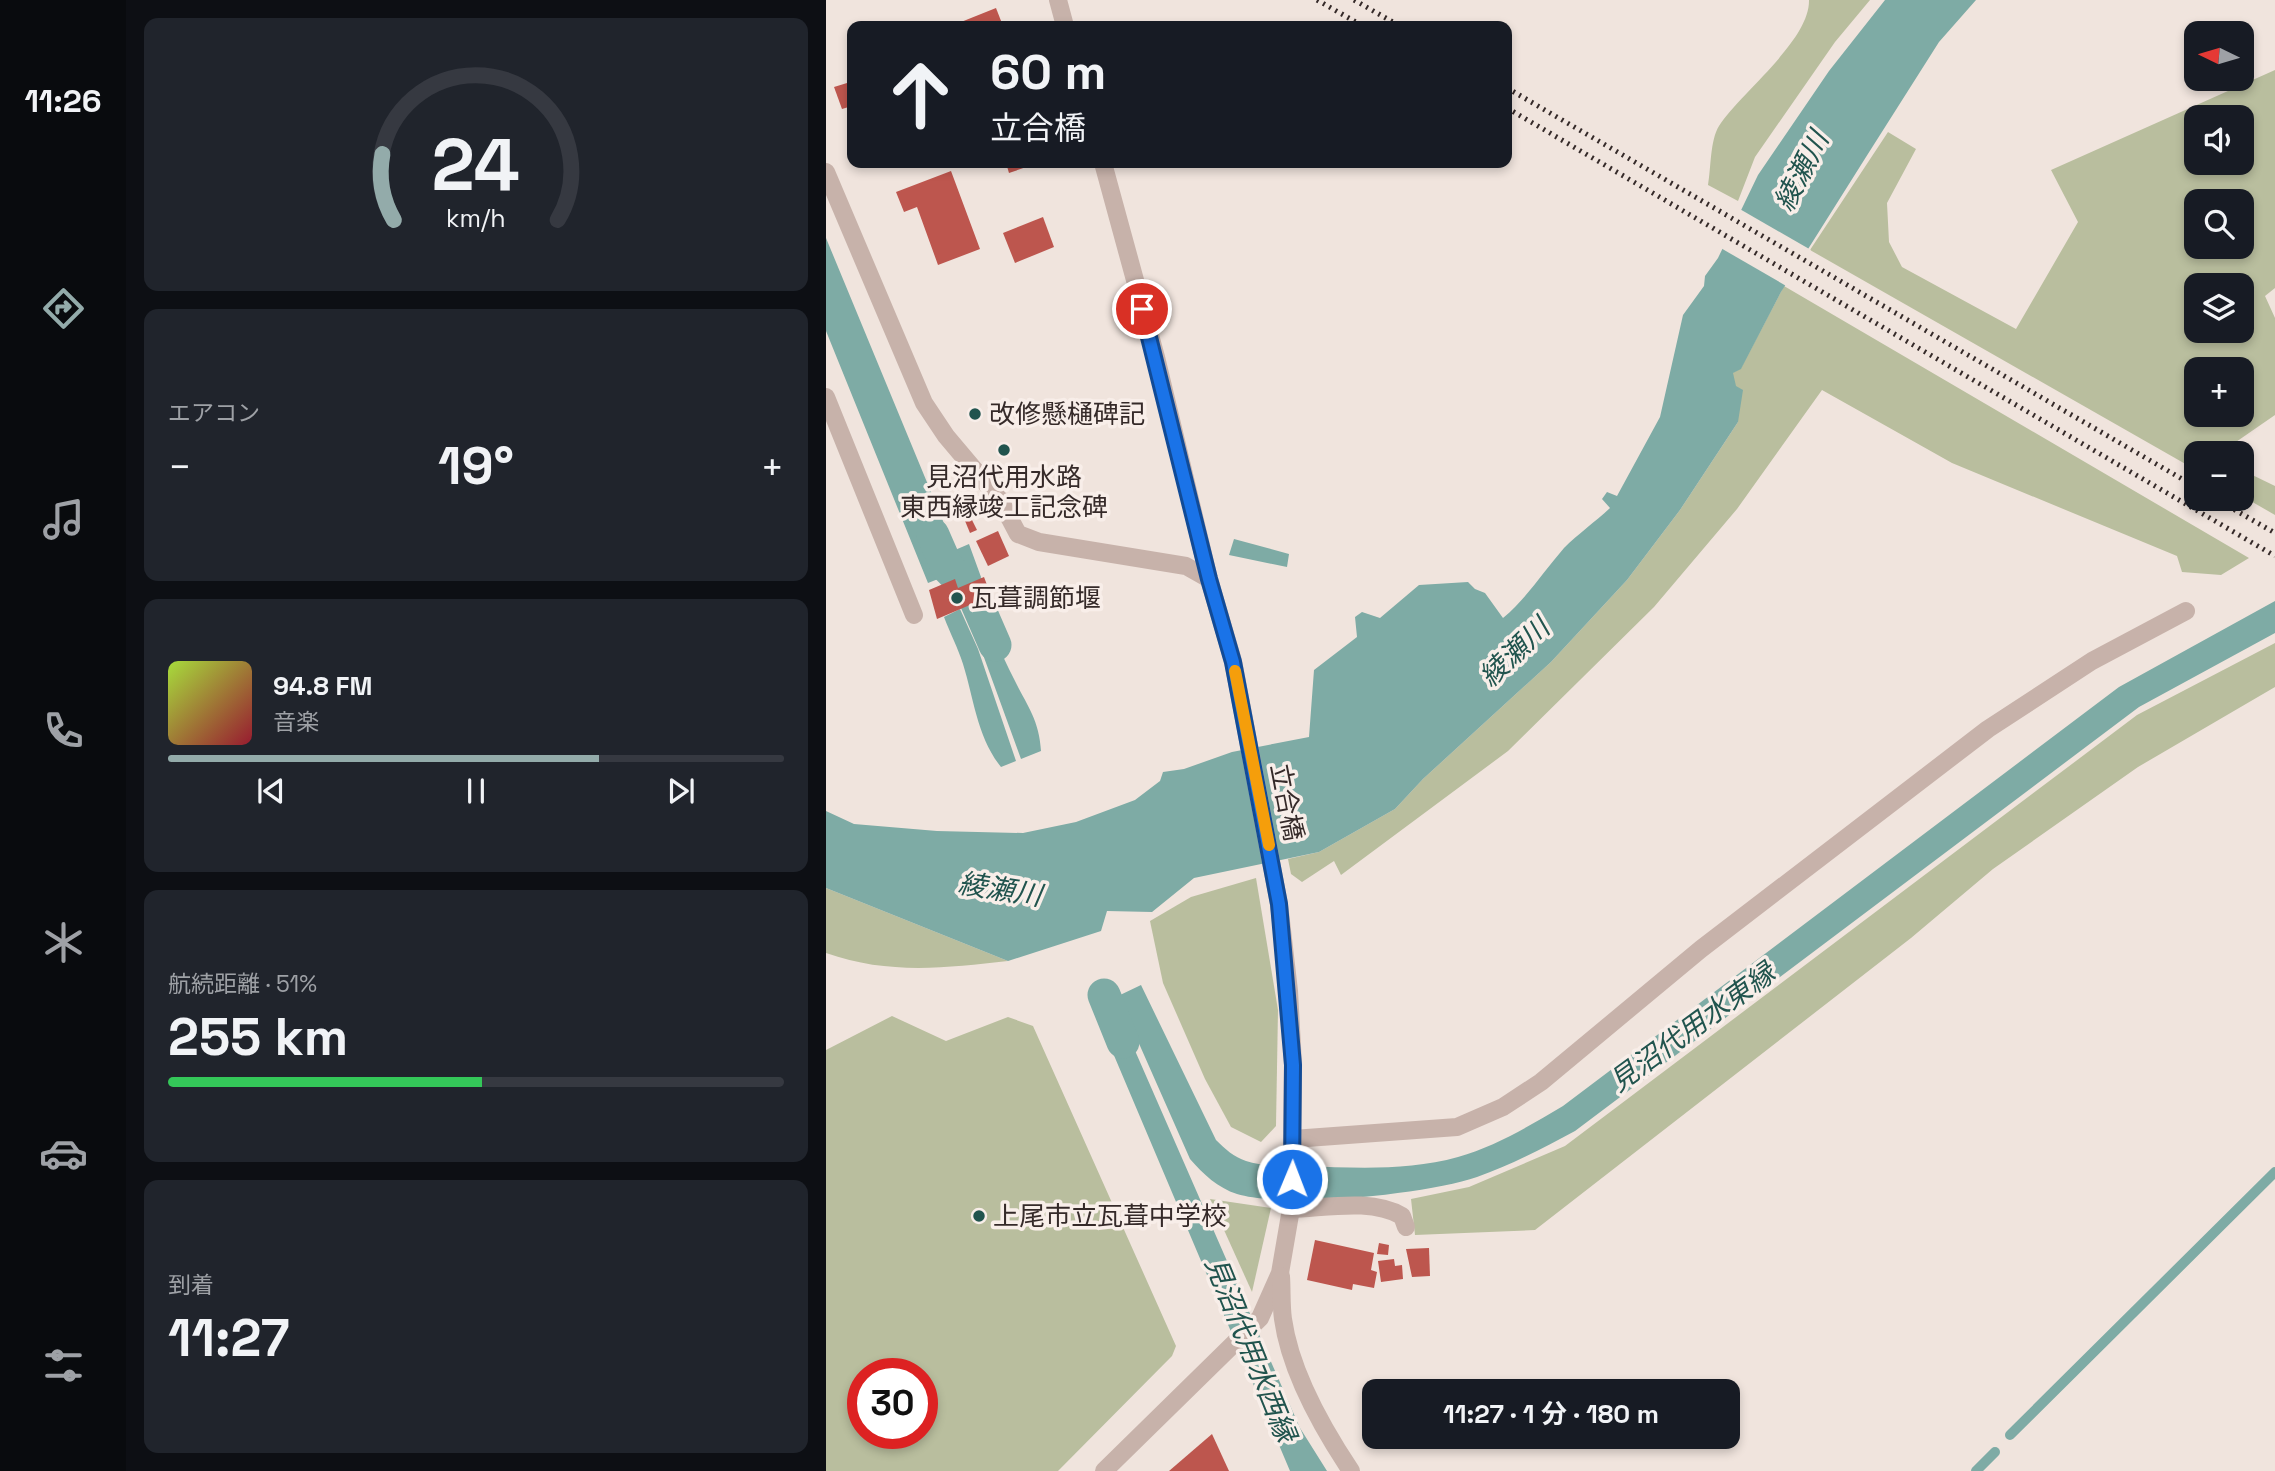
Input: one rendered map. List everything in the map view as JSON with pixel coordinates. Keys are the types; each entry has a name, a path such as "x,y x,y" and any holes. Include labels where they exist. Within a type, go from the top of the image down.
{"street":[{"path":"1058,0 1064,21"},
{"name":"立合橋","path":"1103,168 1156,357 1207,571 1230,650 1276,885 1289,991 1293,1065 1292,1205 1280,1273"},
{"path":"826,172 924,403 947,436 1000,500 1018,534 1039,542 1207,571"},
{"path":"826,397 914,615"},
{"path":"1293,1139 1457,1127 1503,1107 1541,1082 1701,949 1988,729 2091,661 2186,611"},
{"path":"1292,1205 1368,1206 1390,1209 1402,1216 1406,1227"},
{"path":"1104,1471 1260,1318 1280,1273"},
{"path":"1280,1273 1283,1321 1298,1368 1326,1433 1351,1471"}],"green space":[{"path":"1809,0 1870,0 1835,42 1755,157 1738,201 1708,185 1716,132 1798,32 1806,16"},
{"path":"2275,70 2275,288 2265,296 2275,318 2275,415 2237,441 2184,441 2184,463 1810,250 1888,132 1916,149 1887,203 1889,242 1902,267 2016,329 2078,222 2051,170 2184,111 2184,175 2254,175 2254,105 2197,105 2228,91 2254,91 2254,79"},
{"path":"1784,286 2249,558 2221,575 2182,572 2177,556 1952,463 1822,390 1737,509 1654,607 1508,751 1341,875 1334,861 1302,882 1291,874 1288,859 1319,852 1395,809 1423,779 1551,662 1627,580 1680,510 1738,422 1732,373 1741,368"},
{"path":"2254,476 2275,486 2275,515 2254,503"},
{"path":"2275,643 2275,687 2138,767 1993,869 1911,938 1535,1230 1415,1235 1411,1199 1469,1187 1565,1146 2137,715"},
{"path":"1256,878 1278,1010 1276,1126 1261,1142 1231,1127 1205,1079 1163,983 1150,921 1191,897"},
{"path":"826,888 1008,961 962,966 894,967 872,965 826,953"},
{"name":"上尾市立瓦葺中学校","path":"892,1016 946,1041 1008,1017 1033,1026 1176,1346 1172,1356 1058,1471 826,1471 826,1050"},
{"path":"1210,1199 1271,1208 1252,1292"}],"water":[{"name":"綾瀬川","path":"1885,0 1976,0 1939,42 1781,292 1741,369 1733,373 1736,386 1743,390 1738,422 1680,510 1627,580 1551,662 1423,779 1395,809 1319,852 1194,878 1152,912 1107,911 1101,931 1008,961 826,888 826,811 854,824 937,831 1023,833 1076,822 1135,800 1160,781 1163,772 1184,769 1232,752 1309,737 1314,670 1357,637 1355,617 1362,612 1380,618 1419,585 1468,582 1485,593 1503,618 1564,548 1610,508 1602,499 1607,492 1617,496 1660,417 1683,315 1704,286 1705,276 1718,258 1758,175 1829,71"},
{"path":"826,238 955,550 969,544 981,577 960,585 956,572 928,583 826,331"},
{"path":"1234,539 1289,554 1287,567 1229,555"},
{"path":"2275,601 2275,633 2139,707 1575,1131 1515,1162 1477,1177 1392,1194 1322,1200 1260,1198 1237,1194 1223,1188 1190,1159 1118,996 1141,985 1216,1140 1242,1159 1268,1165 1381,1168 1420,1165 1458,1157 1512,1135 1563,1106 2119,687"},
{"path":"979,602 1038,730 1041,751 1021,759 966,608"},
{"path":"960,609 978,649 1016,761 1001,767 981,730 963,664 944,617"},
{"path":"1112,998 1300,1428 1327,1471 1290,1471 1099,1020 1100,1002"}],"pier":[{"path":"1738,208 1811,250 1788,287 1719,247"}],"building":[{"path":"996,8 1001,21 964,21"},
{"path":"847,83 847,108 842,109 834,87"},
{"path":"1008,168 1024,168 1009,173"},
{"path":"951,171 980,249 938,265 917,207 904,212 896,192"},
{"path":"1043,217 1054,247 1015,263 1003,233"},
{"path":"969,514 977,530 970,533 963,516"},
{"path":"998,531 1009,556 988,566 976,541"},
{"name":"瓦葺調節堰","path":"984,577 990,593 982,596 984,599 937,619 929,590 955,579 958,588"},
{"path":"1315,1240 1374,1253 1371,1270 1377,1272 1374,1288 1353,1284 1352,1290 1307,1280"},
{"path":"1379,1243 1389,1245 1388,1255 1377,1254"},
{"path":"1429,1248 1430,1276 1412,1277 1406,1249"},
{"path":"1394,1259 1395,1266 1402,1265 1403,1279 1381,1282 1378,1261"},
{"path":"1212,1434 1229,1471 1169,1471"}],"waterway":[{"name":"見沼代用水東縁","path":"933,535 947,567 972,592 995,645"},
{"name":"見沼代用水西縁","path":"1104,995 1123,1042"},
{"path":"2010,1435 2275,1172"},
{"path":"1976,1471 1995,1452"}],"railway":[{"path":"1317,0 1354,21"},
{"path":"1354,0 1391,21"},
{"path":"1512,91 2184,480"},
{"path":"1512,111 2275,556"},
{"path":"2237,511 2275,533"}],"slow traffic":[{"path":"1235,671 1269,845"}],"place":[{"name":"改修懸樋碑記","path":"975,414"},
{"name":"見沼代用水路 東西縁竣工記念碑","path":"1004,450"},
{"name":"瓦葺調節堰","path":"957,598"},
{"name":"上尾市立瓦葺中学校","path":"979,1216"}],"route":[{"path":"1142,309 1209,579 1222,616 1233,662 1279,904 1289,991 1293,1065 1292,1179"}]}
